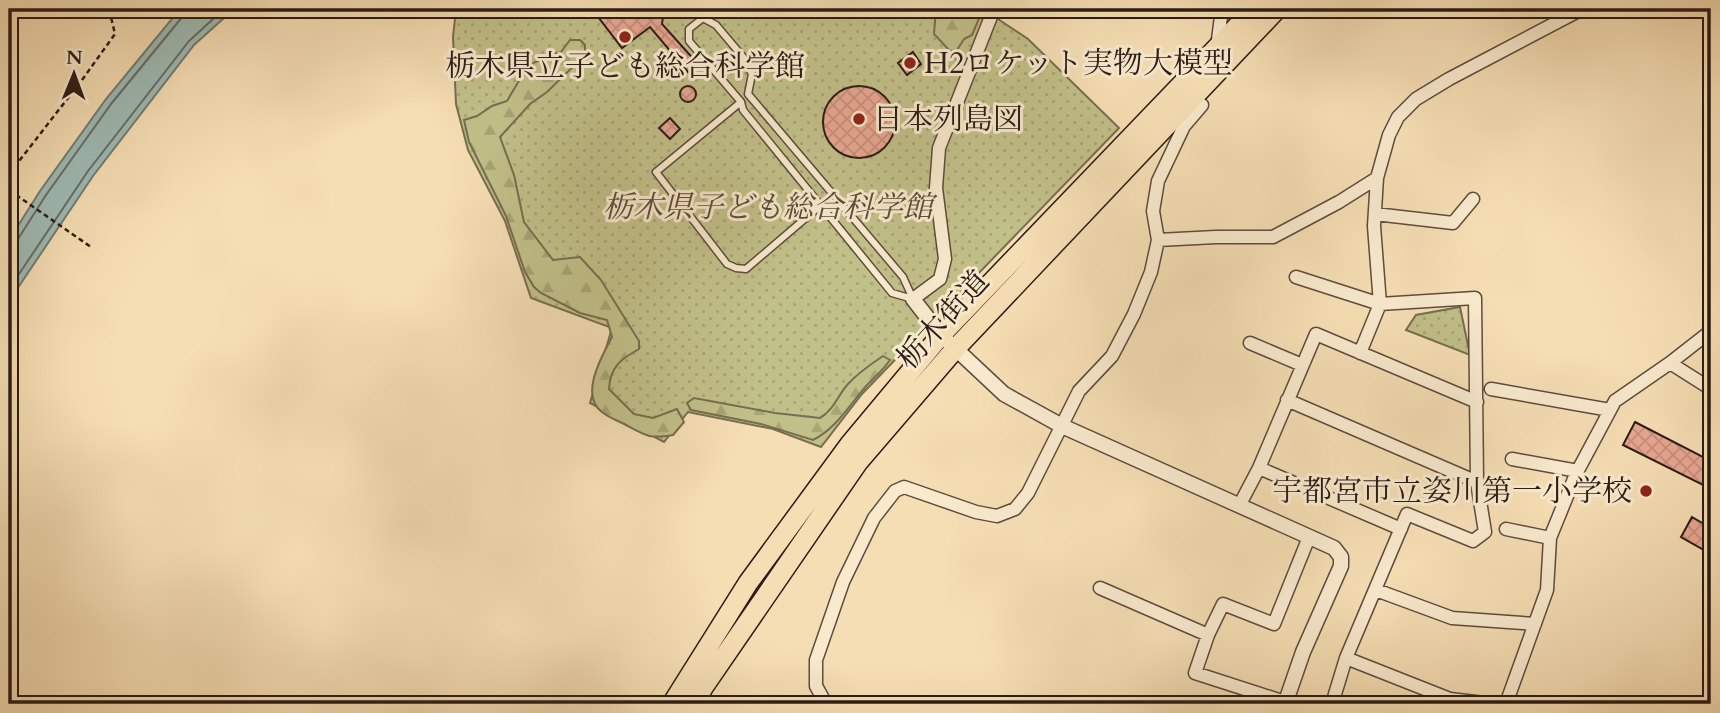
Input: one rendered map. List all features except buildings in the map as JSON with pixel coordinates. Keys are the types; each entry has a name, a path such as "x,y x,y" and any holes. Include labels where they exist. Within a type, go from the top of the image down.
{"highway":[{"name":"栃木街道","path":"694,704 858,462 948,342 1254,9"},
{"name":"栃木街道","path":"672,704 748,583 849,444 1277,9"}],"street":[{"path":"994,9 939,149 936,188 945,260 940,279 913,299 948,342 1004,394 1062,426 1334,548 1340,557 1341,566 1303,652 1285,703 1195,673 1208,635 1223,604 1274,624 1309,537"},
{"path":"1217,47 1223,9"},
{"path":"1360,353 1380,304 1374,226 1377,178 1389,135 1398,117 1416,99 1448,79 1582,9"},
{"path":"1705,9 1711,13"},
{"path":"826,704 816,686 816,660 848,572 874,517 895,491 904,487 976,512 997,516 1015,509 1028,494 1079,391 1112,356 1134,314 1151,272 1158,240 1153,211 1158,181 1184,126 1202,105"},
{"path":"1158,240 1273,237 1339,202 1377,178"},
{"path":"1375,214 1453,223 1473,199"},
{"path":"1296,277 1380,304 1475,298 1477,482 1485,532 1473,541 1407,514 1346,658 1332,704"},
{"path":"1506,704 1548,590 1550,538 1578,471 1610,410 1615,401 1711,331"},
{"path":"1239,506 1259,468 1316,334 1477,402"},
{"path":"1250,343 1302,365"},
{"path":"1670,363 1711,389"},
{"path":"1491,389 1610,410"},
{"path":"1287,400 1477,482"},
{"path":"1512,459 1578,471"},
{"path":"1259,468 1401,529"},
{"path":"1506,528 1550,538"},
{"path":"1100,588 1208,635"},
{"path":"1376,590 1452,618 1535,624"},
{"path":"1346,658 1450,699 1492,704"}],"lane":[{"path":"704,19 716,25 743,57 752,74 748,94 903,277 913,299 892,293 743,110 741,102 689,41 689,29 704,19"},
{"path":"741,102 656,172 727,264 746,269 821,205"}],"path":[{"path":"9,174 115,34 109,9"},
{"path":"9,190 91,247"}],"green space":[{"name":"栃木県子ども総合科学館","path":"456,9 986,9 1028,39 1119,128 862,394 821,447 773,429 688,412 664,442 590,403 612,328 531,298 505,221 468,150 456,104 453,37"},
{"path":"936,9 983,9 972,35 964,39 957,50 950,51 934,34"},
{"path":"570,40 580,40 585,45 585,55 547,92 530,104 500,137 514,175 524,222 553,260 580,257 601,280 639,341 639,349 614,369 609,389 634,414 653,418 677,409 684,422 673,435 658,437 643,434 608,416 595,405 592,386 612,337 607,320 580,313 534,287 525,272 506,216 469,142 464,120 507,101 533,63 561,52"},
{"path":"1460,307 1470,355 1406,330 1416,315"},
{"path":"883,356 890,360 885,367 836,423 813,440 761,424 691,410 687,403 694,398 775,413 820,418 852,380"}],"water":[{"path":"180,9 234,9 194,45 93,176 9,301 9,240 40,191 106,99"}],"place":[{"name":"栃木県立子ども総合科学館","path":"625,37"},
{"name":"H2ロケット実物大模型","path":"910,63"},
{"name":"日本列島図","path":"859,119"},
{"name":"宇都宮市立姿川第一小学校","path":"1646,491"}]}
